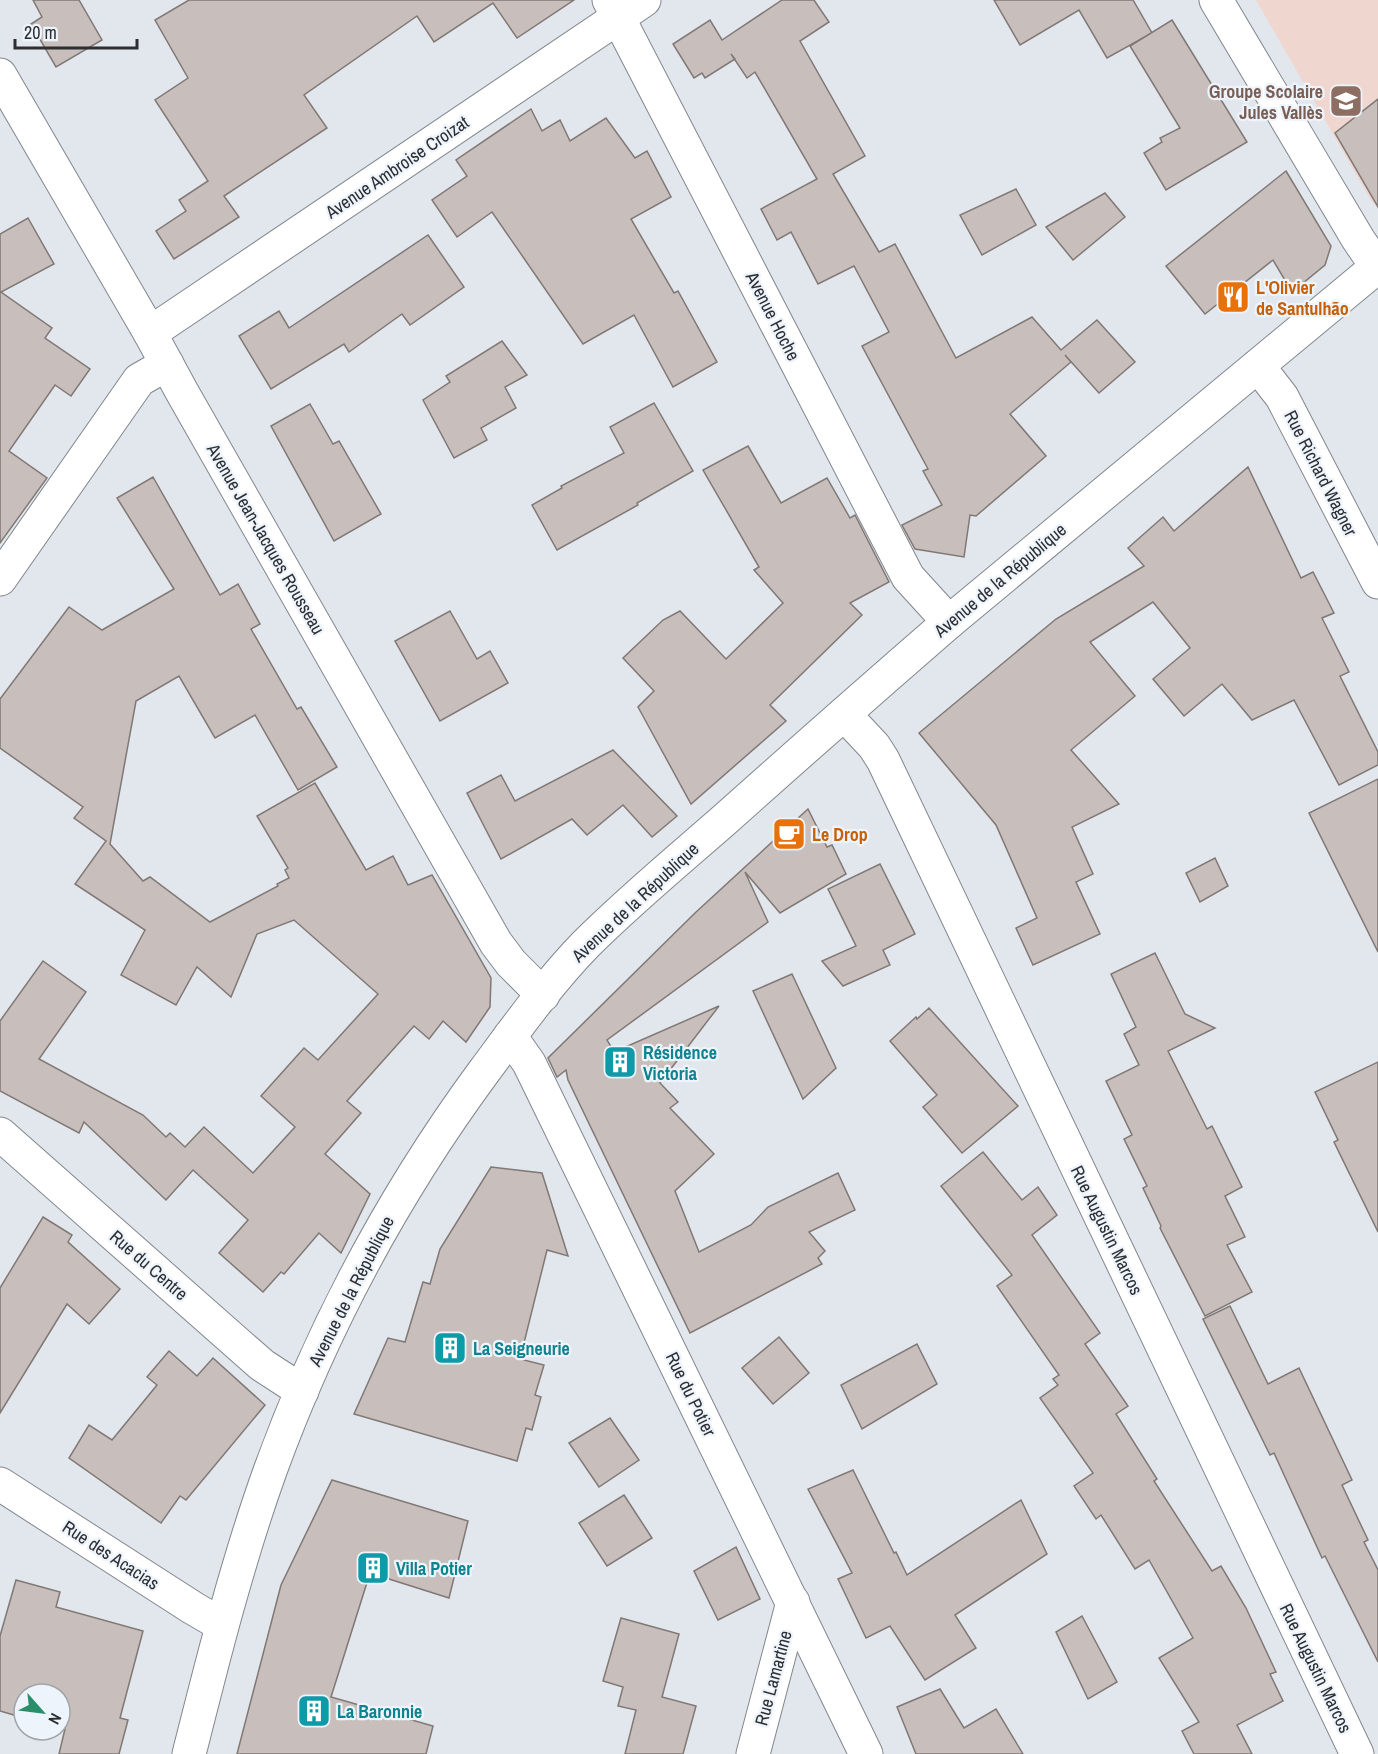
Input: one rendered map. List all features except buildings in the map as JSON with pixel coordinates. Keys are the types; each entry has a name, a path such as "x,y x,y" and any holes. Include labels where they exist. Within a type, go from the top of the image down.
{"street":[{"path":"1216,0 1377,267"},
{"name":"Avenue Ambroise Croizat","path":"150,333 624,6"},
{"name":"Avenue Hoche","path":"624,6 908,578 949,622"},
{"name":"Avenue Jean-Jacques Rousseau","path":"0,75 150,333 496,943 511,963 543,995"},
{"name":"Avenue de la République","path":"189,1754 222,1625 270,1473 302,1391 345,1297 397,1200 464,1099 510,1036 585,945 843,714 949,622 1377,267"},
{"path":"0,579 139,380 167,364"},
{"name":"Rue Richard Wagner","path":"1258,366 1282,397 1378,582"},
{"name":"Rue Augustin Marcos","path":"843,714 874,746 883,760 1357,1754"},
{"name":"Rue du Potier","path":"510,1036 534,1073 866,1754"},
{"name":"Rue du Centre","path":"0,1134 262,1365 302,1391"},
{"name":"Rue des Acacias","path":"0,1484 222,1625"},
{"name":"Rue Lamartine","path":"753,1754 793,1602"}],"shaded area":[{"name":"Groupe Scolaire Jules Vallès","path":"1256,0 1378,0 1378,207 1372,202"}],"place":[{"name":"Groupe Scolaire Jules Vallès","path":"1346,101"},
{"name":"L'Olivier de Santulhão","path":"1233,297"},
{"name":"Le Drop","path":"789,834"},
{"name":"Résidence Victoria","path":"620,1062"},
{"name":"La Seigneurie","path":"450,1348"},
{"name":"Villa Potier","path":"373,1568"},
{"name":"La Baronnie","path":"314,1711"}]}
